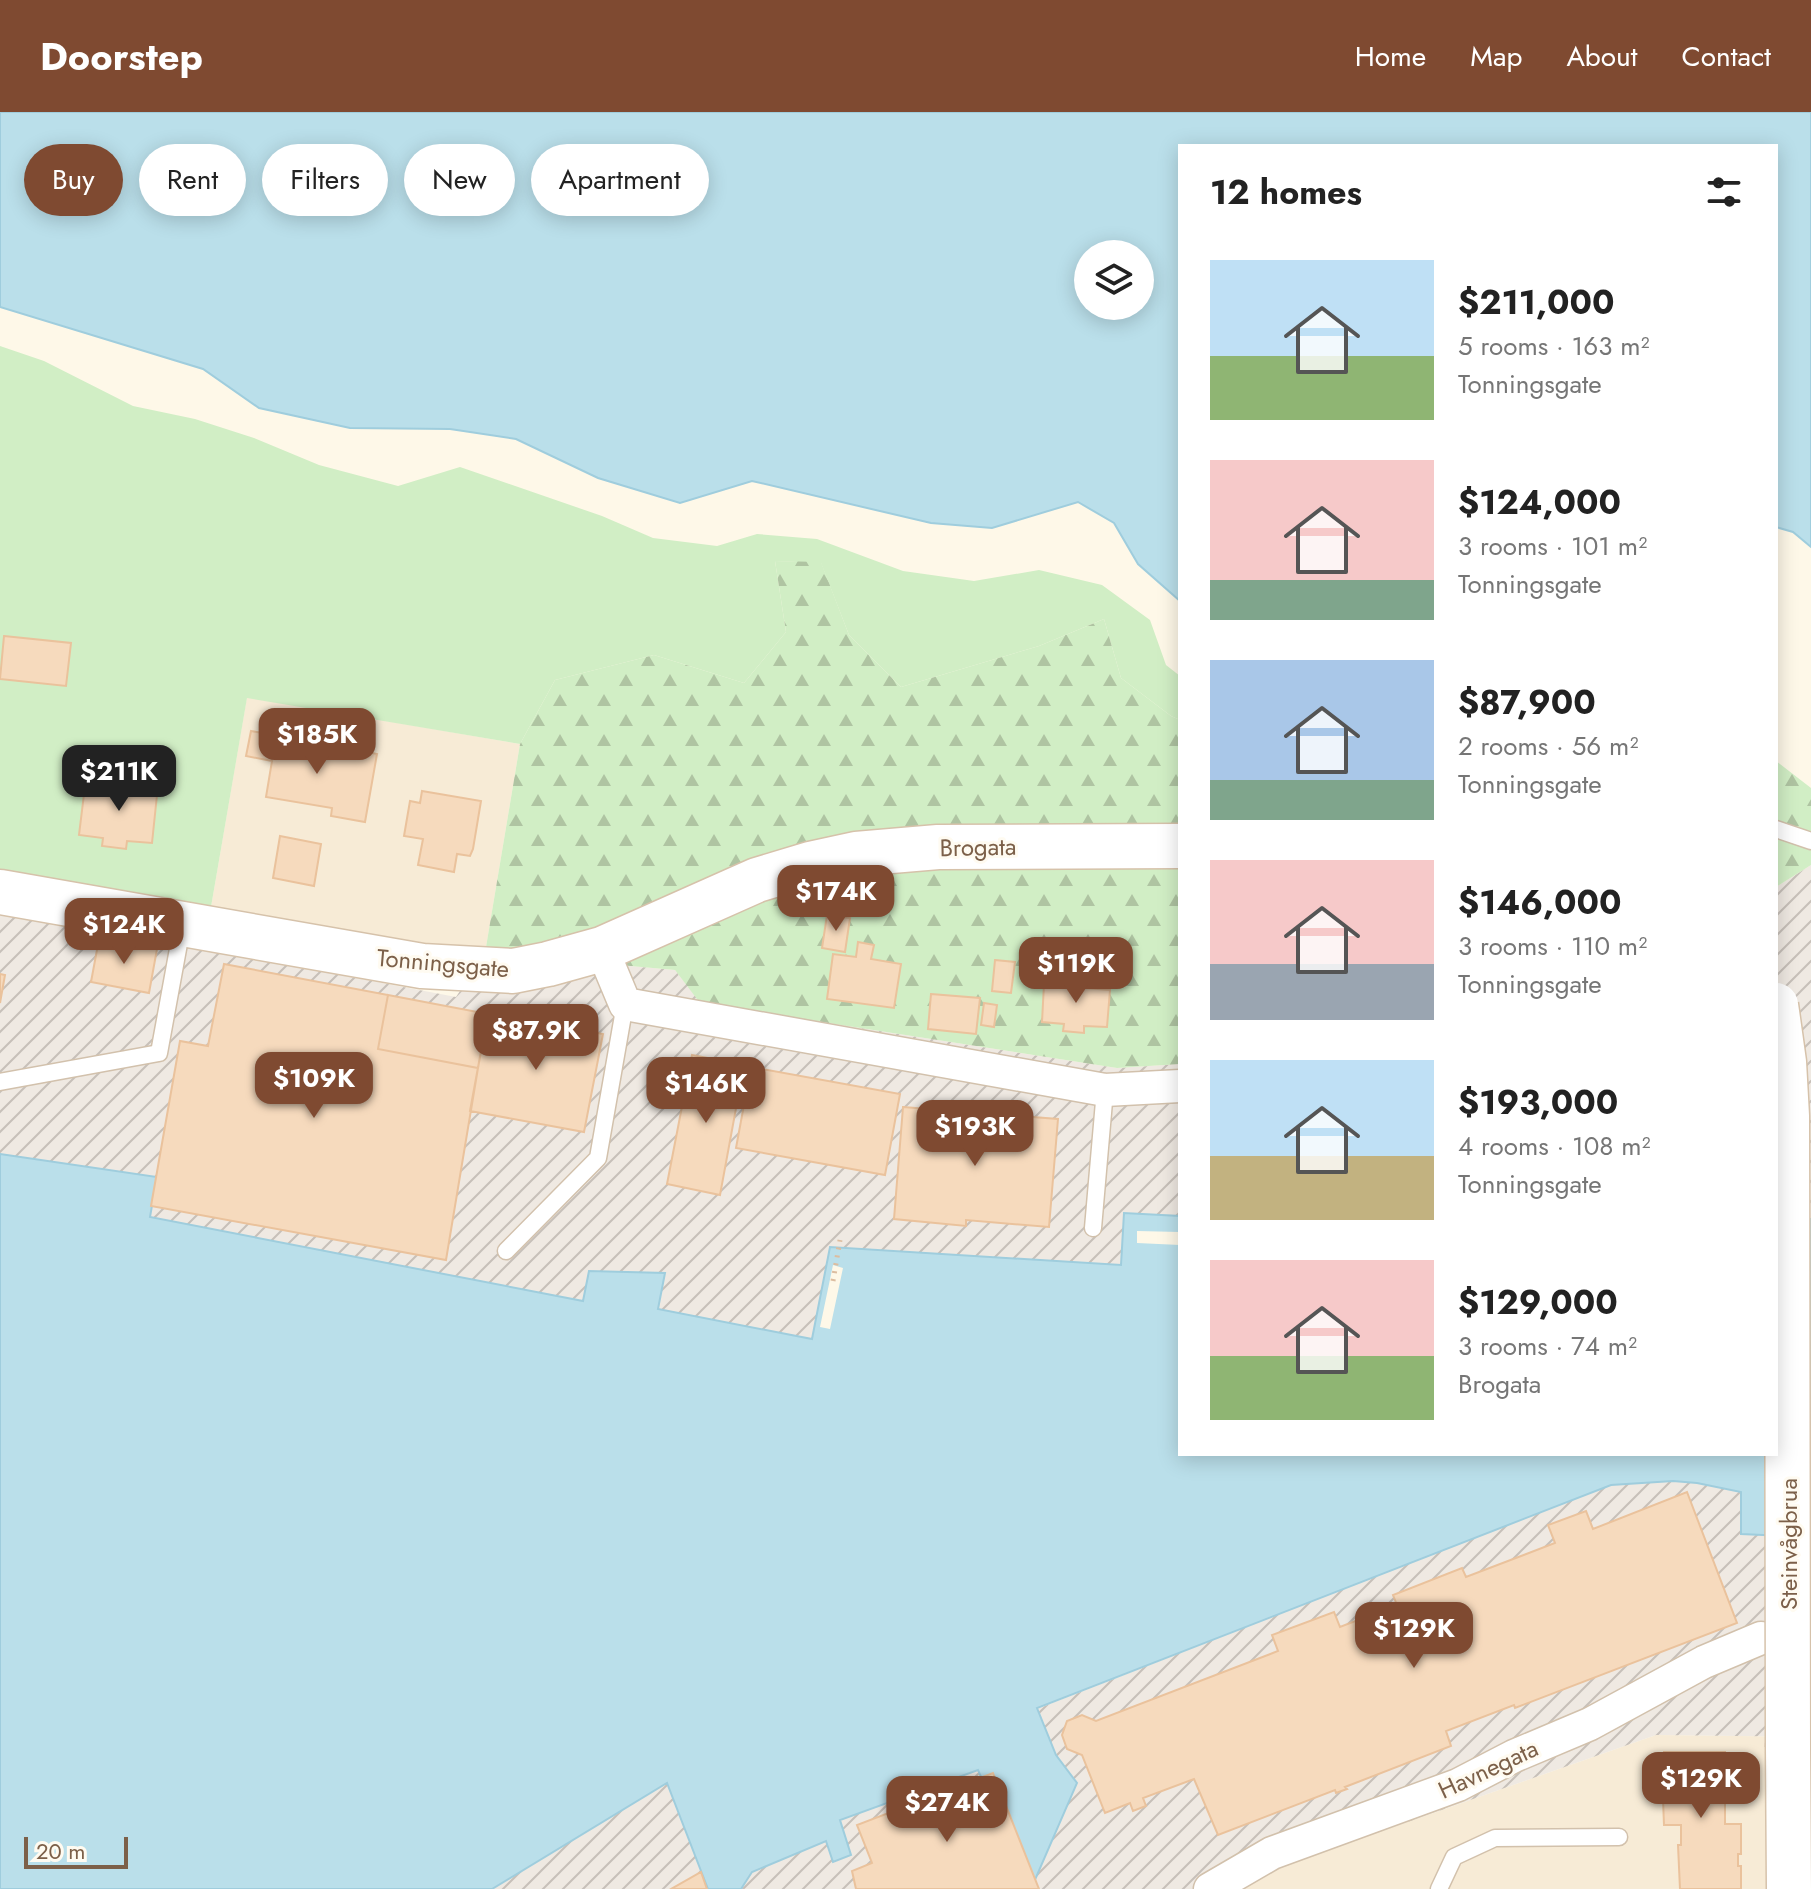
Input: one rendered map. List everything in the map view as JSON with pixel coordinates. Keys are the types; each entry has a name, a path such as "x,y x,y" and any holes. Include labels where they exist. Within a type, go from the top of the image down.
{"main road":[{"name":"Brogata","path":"602,949 757,880 856,854 938,847 1178,846"},
{"name":"Tonningsgate","path":"0,892 182,926 422,966 472,971 513,971 602,949"},
{"name":"Steinvågbrua","path":"1778,1019 1787,1116 1789,1889"}],"street":[{"path":"602,949 625,1004 1105,1090 1178,1086"},
{"path":"1778,1090 1811,1109"},
{"name":"Havnegata","path":"1210,1889 1272,1853 1458,1785 1514,1756 1590,1724 1704,1662 1761,1638"}],"lane":[{"path":"1778,830 1811,841"},
{"path":"0,1082 159,1053 182,926"},
{"path":"506,1251 598,1158 625,1004"},
{"path":"1093,1228 1105,1090"},
{"path":"1778,1206 1799,1205"},
{"path":"1439,1889 1454,1857 1495,1838 1619,1837"}],"path":[{"path":"833,1281 840,1240"}],"shaded area":[{"path":"247,697 520,744 485,953 211,907"},
{"path":"1811,865 1811,1219 1778,1220 1778,886"},
{"path":"0,910 456,997 485,953 675,970 701,1003 1117,1068 1178,1064 1178,1216 1125,1213 1121,1265 830,1247 812,1339 658,1309 665,1274 589,1271 584,1301 150,1217 156,1177 0,1154"},
{"path":"1673,1481 1741,1492 1741,1534 1811,1537 1811,1737 1656,1735 1279,1867 1238,1889 741,1889 752,1872 826,1841 851,1855 839,1820 978,1770 1030,1888 1077,1783 1056,1755 1037,1709 1611,1484"},
{"path":"1656,1735 1811,1737 1811,1889 1238,1889 1279,1867"},
{"path":"668,1783 708,1889 492,1889"}],"green space":[{"path":"0,346 44,361 133,406 195,419 254,438 319,465 398,486 460,467 602,516 653,538 717,546 757,534 817,539 903,571 974,581 1039,570 1102,585 1150,620 1166,665 1178,674 1178,719 1121,678 1104,619 1039,646 901,687 849,635 821,563 775,561 786,632 744,683 654,655 555,680 520,744 247,698 211,907 0,869"},
{"path":"775,561 821,562 849,635 901,687 1039,646 1104,619 1121,678 1178,719 1178,1064 1117,1068 700,1003 675,970 485,953 520,744 555,680 654,655 744,683 786,632"},
{"path":"1778,763 1811,788 1811,865 1778,886"}],"water":[{"path":"0,112 1811,112 1811,547 1793,532 1778,528 1778,144 1178,144 1178,599 1138,564 1114,523 1078,502 992,528 931,523 752,481 680,503 598,478 516,439 450,429 350,428 259,408 203,369 0,307"},
{"path":"0,1154 157,1177 150,1217 583,1301 589,1271 665,1273 658,1309 812,1339 830,1247 1121,1265 1124,1213 1178,1216 1178,1456 1778,1456 1778,1220 1811,1219 1811,1537 1741,1534 1741,1492 1673,1481 1611,1485 1037,1708 1056,1755 1077,1783 1031,1889 978,1770 840,1820 851,1855 833,1862 826,1841 752,1872 741,1889 708,1889 667,1783 492,1889 0,1889"}],"pier":[{"path":"1137,1231 1178,1232 1178,1245 1137,1243"},
{"path":"833,1265 843,1268 830,1329 820,1327"}],"building":[{"path":"4,636 71,643 66,686 0,679"},
{"path":"251,731 280,736 279,742 356,756 357,750 377,754 365,822 331,816 332,808 266,797 272,761 246,756"},
{"path":"112,775 140,780 138,793 157,795 152,843 127,841 126,849 102,846 103,838 79,835 85,786 110,789"},
{"path":"422,791 481,801 473,849 470,856 457,854 454,872 418,865 423,839 404,836 410,801 420,803"},
{"path":"280,836 321,844 314,886 273,878"},
{"path":"827,915 850,918 845,952 822,948"},
{"path":"99,939 157,949 149,993 91,982"},
{"path":"858,942 874,945 871,959 901,964 894,1008 827,999 833,954 856,957"},
{"path":"995,960 1015,962 1011,993 992,991"},
{"path":"224,964 388,995 378,1049 478,1068 446,1260 151,1206 180,1041 208,1046"},
{"path":"1076,967 1088,968 1086,988 1110,990 1107,1027 1084,1026 1084,1033 1063,1031 1064,1024 1042,1022 1044,984 1074,987"},
{"path":"0,974 5,975 0,1003"},
{"path":"931,994 980,998 976,1034 928,1029"},
{"path":"388,995 488,1014 478,1068 378,1049"},
{"path":"984,1003 997,1005 994,1027 981,1025"},
{"path":"488,1013 603,1034 584,1132 470,1111"},
{"path":"692,1055 744,1065 720,1195 667,1184"},
{"path":"751,1067 900,1094 885,1175 736,1148"},
{"path":"903,1107 1058,1119 1049,1227 966,1220 966,1226 894,1219"},
{"path":"1687,1492 1737,1623 1515,1708 1514,1705 1446,1731 1451,1746 1345,1787 1347,1789 1336,1793 1335,1790 1218,1835 1194,1779 1143,1798 1146,1806 1133,1811 1130,1803 1105,1813 1082,1755 1067,1749 1062,1735 1067,1721 1082,1715 1096,1721 1278,1651 1272,1635 1334,1612 1340,1627 1397,1605 1393,1595 1462,1568 1466,1577 1555,1543 1548,1525 1586,1511 1593,1529"},
{"path":"1664,1752 1725,1752 1722,1795 1725,1795 1725,1824 1741,1824 1738,1866 1741,1866 1741,1889 1680,1889 1678,1845 1681,1845 1681,1825 1664,1825"},
{"path":"993,1773 1039,1889 856,1889 852,1871 872,1863 857,1825"},
{"path":"701,1872 707,1889 671,1889"}]}
